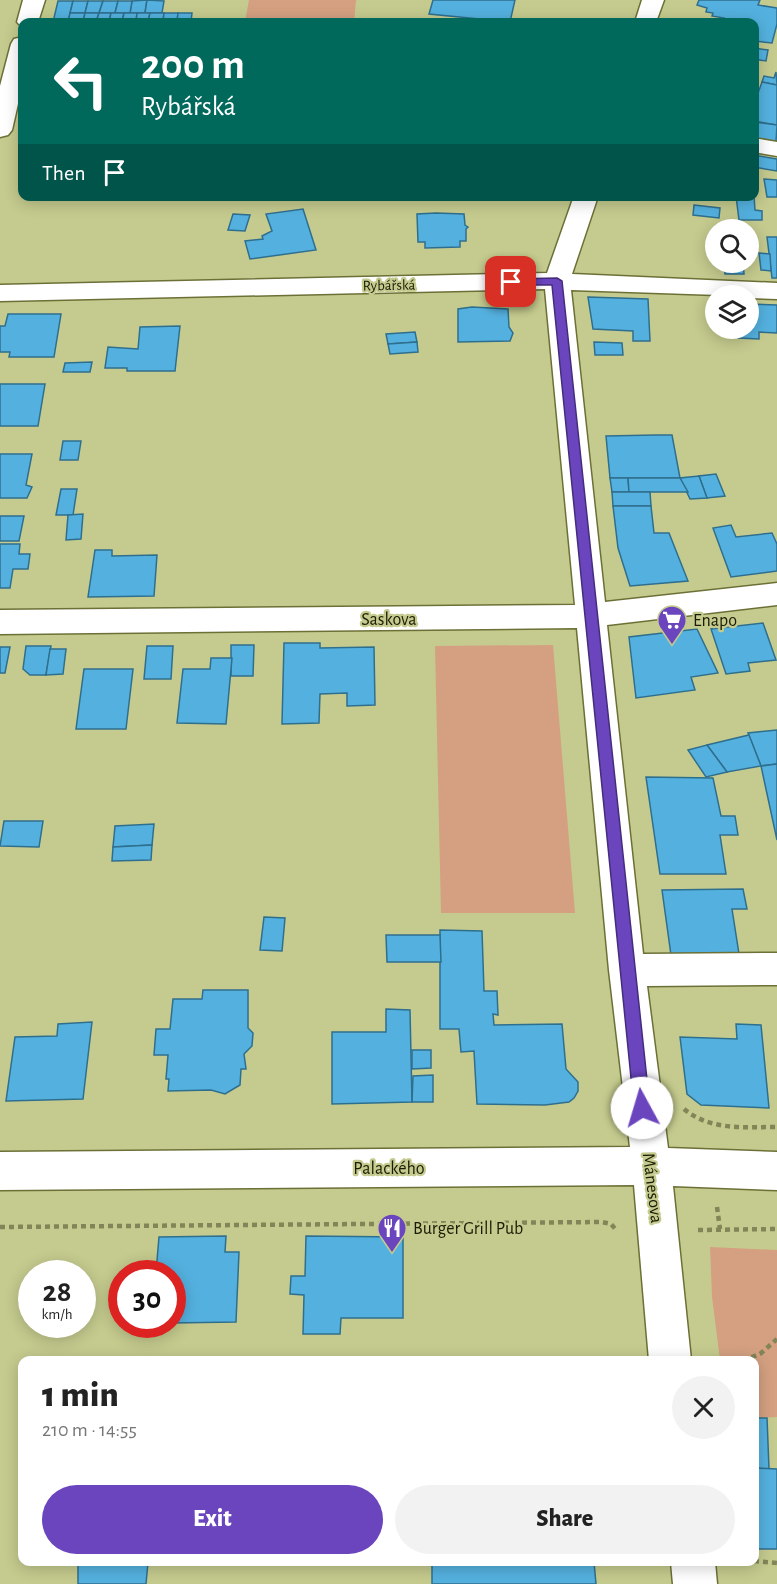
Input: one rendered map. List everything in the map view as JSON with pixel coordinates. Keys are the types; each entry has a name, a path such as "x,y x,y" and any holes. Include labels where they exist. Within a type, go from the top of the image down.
{"street":[{"path":"29,18 34,0"},
{"path":"647,18 654,0"},
{"path":"0,130 18,60"},
{"path":"759,146 777,149"},
{"name":"Mánesova","path":"584,201 557,281 627,970 642,1108 652,1166 670,1356"},
{"name":"Rybářská","path":"0,293 557,281 777,291"},
{"name":"Saskova","path":"0,622 552,618 777,594"},
{"path":"627,970 777,969"},
{"name":"Palackého","path":"0,1171 652,1166 777,1171"},
{"path":"693,1566 695,1584"}],"path":[{"path":"681,1106 692,1117 710,1125 777,1127"},
{"path":"0,1227 602,1222 610,1224 616,1230"},
{"path":"708,1230 777,1229"},
{"path":"754,1356 777,1339"},
{"path":"759,1561 777,1563"}],"shaded area":[{"path":"249,0 356,0 354,18 246,18"},
{"path":"553,645 575,913 441,913 435,646"},
{"path":"710,1247 777,1250 777,1417 759,1418 759,1356 719,1356 712,1297"}],"building":[{"path":"147,0 145,13 130,13 132,1"},
{"path":"147,0 164,1 162,13 145,13"},
{"path":"433,0 515,0 511,18 470,18 429,14"},
{"path":"699,0 760,0 758,5 777,8 777,24 772,43 759,42 759,18 712,16 713,13 706,12 707,8 697,5"},
{"path":"58,1 73,1 69,18 54,18"},
{"path":"73,1 88,1 85,13 70,13"},
{"path":"88,1 103,1 99,13 85,13"},
{"path":"103,1 118,1 115,13 99,13"},
{"path":"118,1 132,1 130,13 115,13"},
{"path":"70,13 85,13 84,18 69,18"},
{"path":"85,13 99,13 97,18 84,18"},
{"path":"99,13 111,13 110,18 97,18"},
{"path":"111,13 124,13 123,18 110,18"},
{"path":"124,13 137,13 136,18 123,18"},
{"path":"137,13 150,13 149,18 136,18"},
{"path":"150,13 164,13 163,18 149,18"},
{"path":"164,13 178,13 177,18 163,18"},
{"path":"178,13 192,13 191,18 177,18"},
{"path":"759,49 768,50 766,61 759,60"},
{"path":"776,72 777,85 762,82 764,76 774,78"},
{"path":"762,82 777,85 777,125 759,122 759,90"},
{"path":"759,123 777,125 776,142 759,140"},
{"path":"759,156 777,159 777,171 759,168"},
{"path":"764,179 777,180 777,197 767,197"},
{"path":"737,201 754,201 755,210 762,211 762,220 739,219"},
{"path":"694,205 720,208 719,218 693,215"},
{"path":"303,209 316,250 250,259 245,241 263,239 262,236 272,231 266,214"},
{"path":"233,214 250,215 245,231 228,230"},
{"path":"417,214 464,214 465,225 468,227 466,241 460,241 460,247 425,248 425,242 418,242"},
{"path":"767,237 777,237 777,278 772,278"},
{"path":"759,253 770,254 771,271 761,270"},
{"path":"588,297 648,299 650,341 633,341 633,331 593,329"},
{"path":"759,304 777,305 777,333 759,332"},
{"path":"472,307 508,309 509,327 513,333 510,341 458,342 458,309"},
{"path":"8,314 61,314 54,357 9,357 10,352 0,352 0,326 5,326"},
{"path":"180,326 175,371 127,371 127,368 105,368 108,347 138,349 140,327"},
{"path":"415,332 417,342 388,344 386,334"},
{"path":"417,342 418,352 390,354 388,344"},
{"path":"594,342 622,343 623,355 595,355"},
{"path":"92,362 90,372 63,372 65,363"},
{"path":"0,384 45,384 38,426 0,426"},
{"path":"672,435 680,478 610,478 606,436"},
{"path":"63,441 81,441 78,460 60,460"},
{"path":"0,454 32,454 26,485 32,487 27,498 0,498"},
{"path":"716,474 725,496 707,498 699,476"},
{"path":"699,476 707,498 690,499 680,478"},
{"path":"610,478 628,478 629,492 612,492"},
{"path":"628,478 680,478 688,492 629,492"},
{"path":"61,489 77,489 73,515 56,515"},
{"path":"612,492 650,492 651,506 613,506"},
{"path":"613,506 651,506 654,533 669,533 688,581 630,586 618,548"},
{"path":"83,514 81,539 66,540 68,515"},
{"path":"0,516 24,516 19,541 0,541"},
{"path":"731,525 736,537 772,533 777,544 777,571 731,577 713,528"},
{"path":"0,544 20,544 19,554 30,554 28,569 13,569 10,588 0,588"},
{"path":"95,550 112,550 112,556 157,555 154,596 88,597"},
{"path":"763,623 776,660 748,663 750,671 726,674 711,629"},
{"path":"697,629 718,673 691,677 695,690 636,698 629,637"},
{"path":"284,643 320,643 320,648 374,647 375,705 347,706 347,693 320,694 319,723 282,724"},
{"path":"231,645 254,645 253,676 231,676"},
{"path":"26,646 51,646 46,675 30,675 23,669"},
{"path":"147,646 173,646 171,679 144,679"},
{"path":"0,647 10,647 5,673 0,673"},
{"path":"50,649 66,649 63,674 46,675"},
{"path":"211,658 232,658 226,724 177,723 183,669 210,669"},
{"path":"84,669 133,669 126,729 76,729"},
{"path":"777,730 777,764 761,766 748,733"},
{"path":"749,735 761,766 727,772 707,745"},
{"path":"707,745 727,772 706,777 688,750"},
{"path":"777,764 777,840 761,766"},
{"path":"646,777 713,778 721,816 735,816 738,835 720,835 726,874 660,874"},
{"path":"4,821 43,821 39,847 0,846"},
{"path":"154,824 152,845 113,847 115,826"},
{"path":"152,845 151,860 112,861 113,847"},
{"path":"743,889 747,909 732,909 739,954 671,955 662,890"},
{"path":"264,917 285,918 282,951 260,950"},
{"path":"440,930 482,931 484,991 497,991 498,1015 493,1014 494,1025 562,1024 566,1069 578,1082 578,1091 569,1102 545,1105 477,1104 474,1051 461,1052 459,1029 440,1029"},
{"path":"386,935 440,935 441,962 387,962"},
{"path":"203,990 248,990 248,1028 253,1033 252,1046 244,1054 246,1069 241,1069 240,1085 225,1094 211,1090 168,1091 169,1079 166,1079 168,1055 154,1055 156,1029 170,1029 173,999 202,999"},
{"path":"386,1009 410,1010 412,1102 332,1104 332,1032 386,1032"},
{"path":"92,1022 83,1099 6,1101 15,1037 57,1036 58,1024"},
{"path":"736,1024 761,1025 769,1108 701,1105 687,1094 680,1037 737,1039"},
{"path":"412,1050 431,1050 431,1068 412,1069"},
{"path":"433,1075 433,1102 412,1102 413,1076"},
{"path":"226,1236 225,1252 239,1252 236,1322 186,1323 186,1260 157,1260 159,1237"},
{"path":"306,1236 403,1237 403,1318 341,1318 340,1334 303,1334 304,1295 290,1294 291,1276 305,1276"},
{"path":"759,1418 767,1418 769,1469 759,1468"},
{"path":"759,1468 777,1469 777,1549 759,1549"},
{"path":"78,1566 148,1566 146,1584 78,1584"},
{"path":"432,1566 594,1566 596,1584 432,1584"}],"place":[{"name":"Enapo","path":"672,646"},
{"name":"Burger Grill Pub","path":"392,1254"}],"route":[{"path":"511,282 557,281 642,1108"}]}
